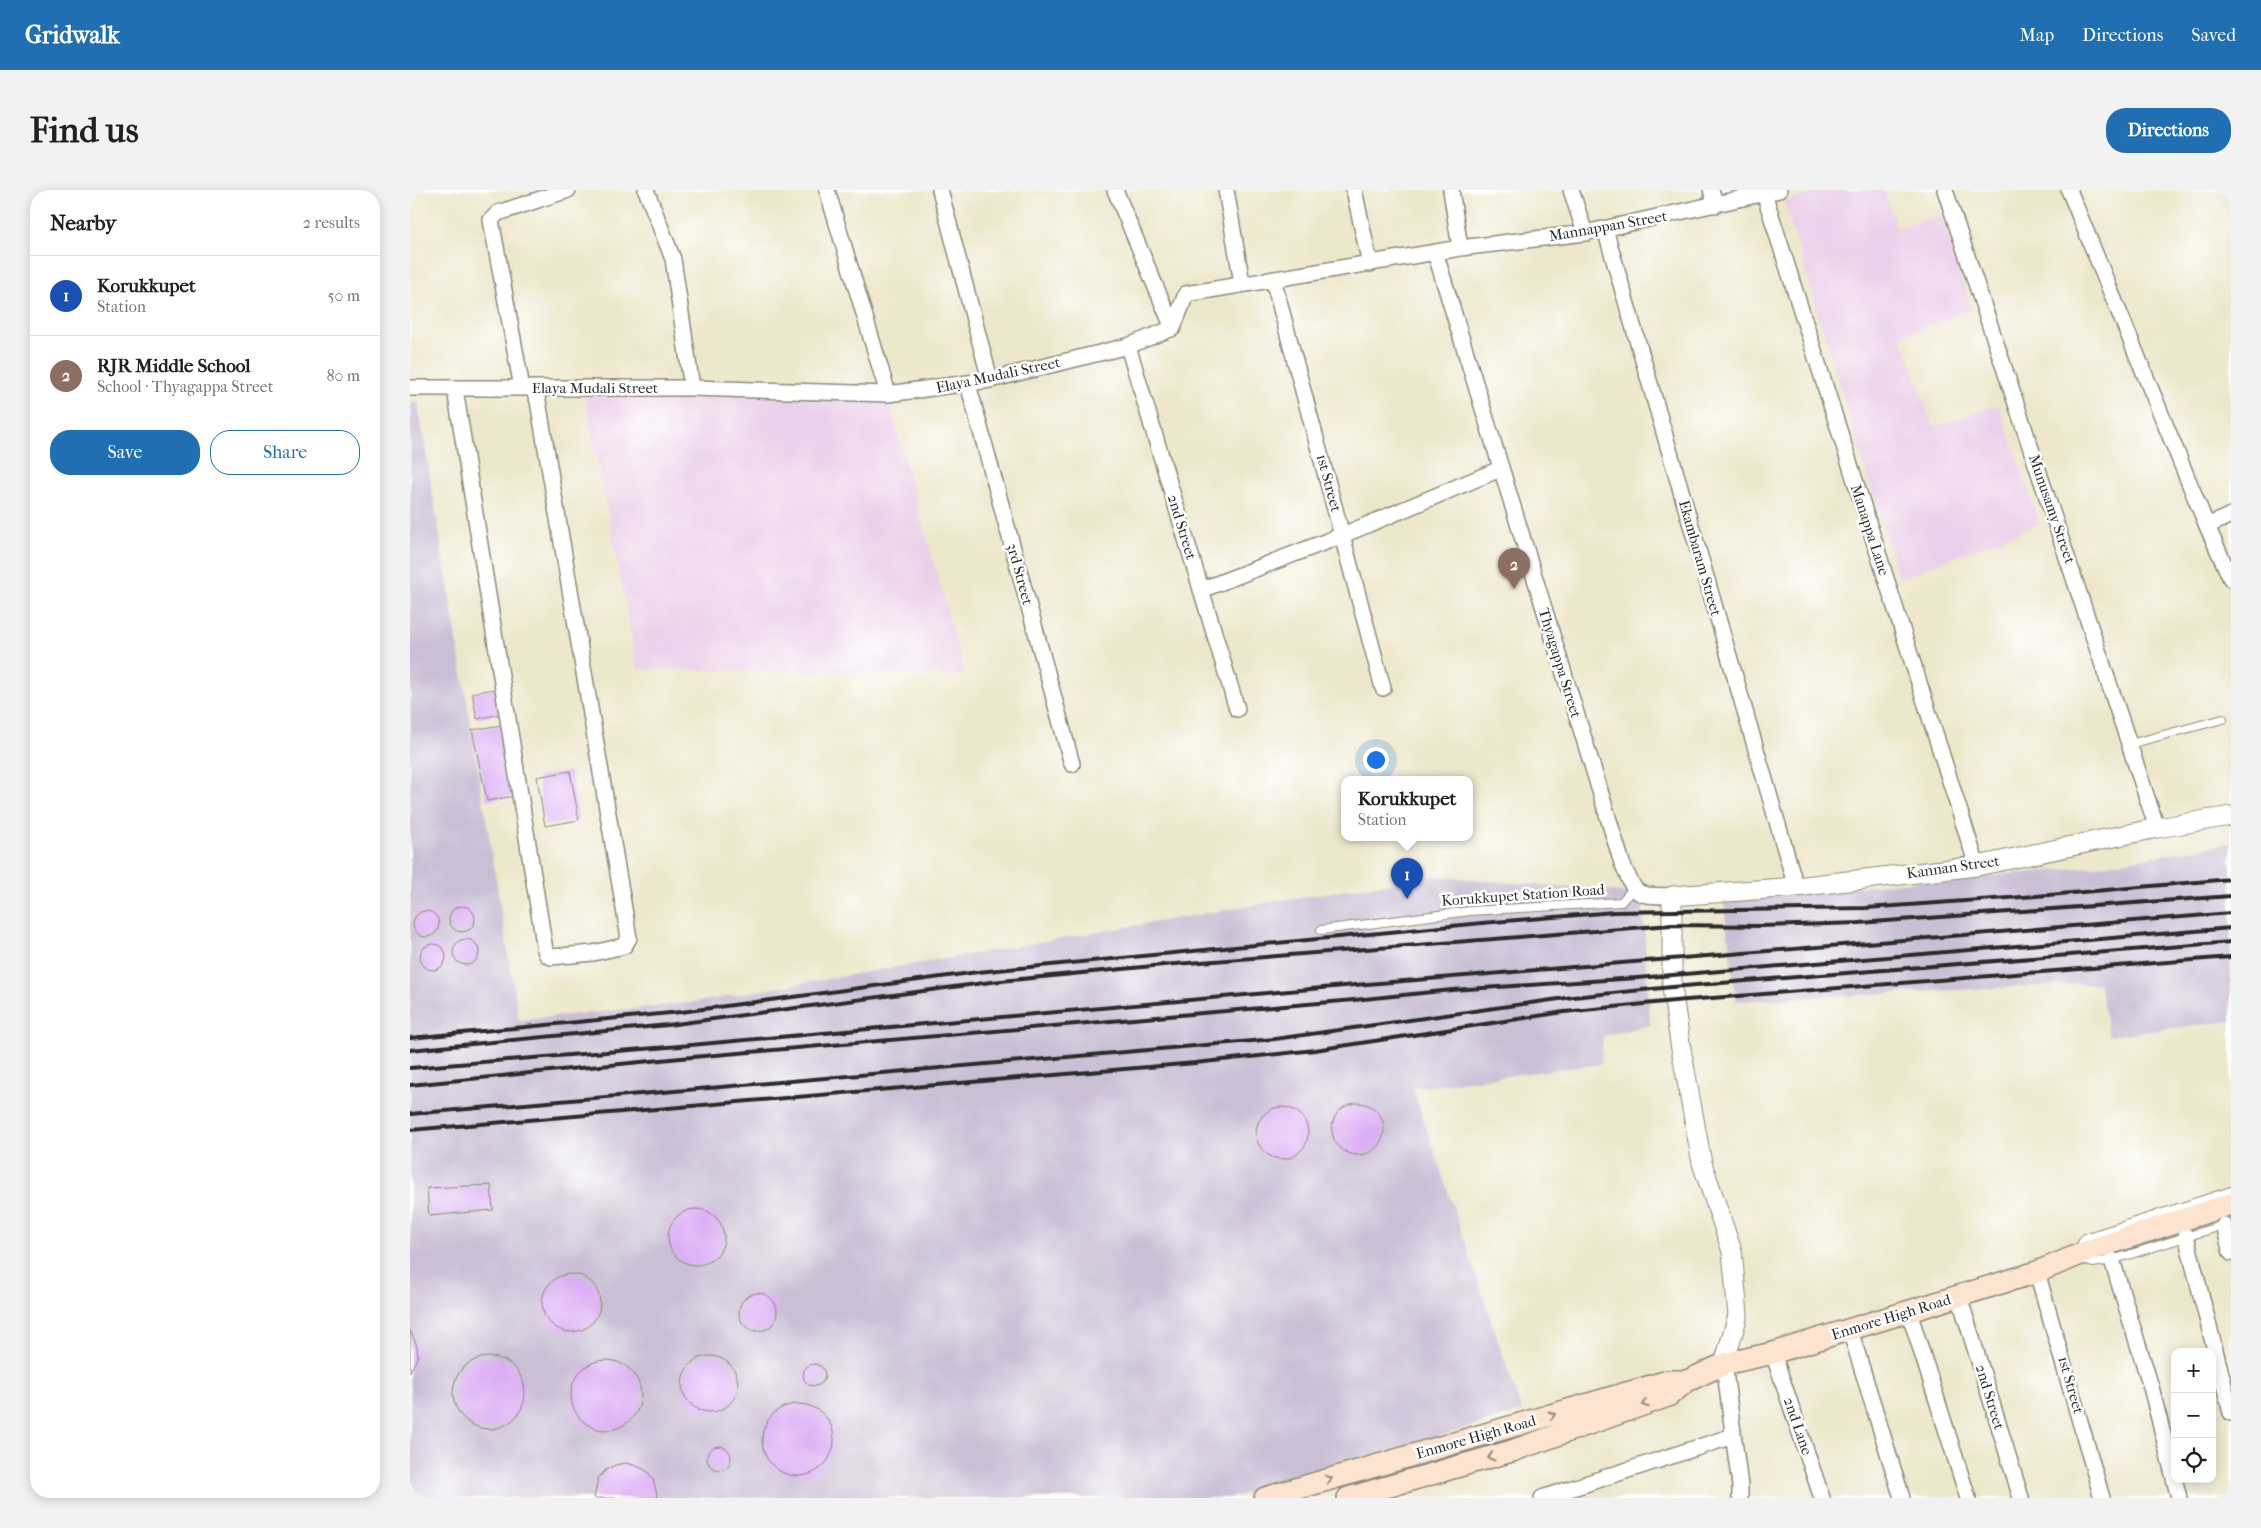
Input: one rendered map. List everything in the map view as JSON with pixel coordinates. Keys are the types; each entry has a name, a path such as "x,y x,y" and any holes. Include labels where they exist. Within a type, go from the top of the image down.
{"main road":[{"name":"Enmore High Road","path":"1348,1498 1512,1451 1668,1396 1687,1381 1724,1364 1774,1353 2038,1272 2093,1249 2231,1204"},
{"name":"Enmore High Road","path":"1265,1498 1668,1381 1687,1381"}],"street":[{"path":"455,389 545,950 547,955 552,957 593,953 624,946 629,938 538,402 528,388 491,220 498,213 568,190"},
{"path":"646,190 673,258 692,388"},
{"path":"827,190 888,394"},
{"path":"940,190 990,380"},
{"path":"1115,190 1173,328"},
{"path":"1226,190 1242,283"},
{"path":"1354,190 1370,264"},
{"path":"1450,190 1460,248"},
{"path":"1571,190 1585,233"},
{"path":"1711,190 1716,205"},
{"name":"Mannappan Street","path":"1435,252 1585,233 1779,190"},
{"name":"Munusamy Street","path":"1945,190 2157,828"},
{"path":"2069,190 2207,526 2231,579"},
{"name":"Manappa Lane","path":"1764,193 1977,866"},
{"name":"Ekambaram Street","path":"1605,229 1796,886"},
{"path":"1173,328 1186,294 1242,283 1370,264 1435,252"},
{"name":"Thyagappa Street","path":"1435,252 1622,863 1633,889"},
{"name":"1st Street","path":"1273,279 1384,688"},
{"name":"Elaya Mudali Street","path":"410,388 692,388 888,394 990,380 1128,346 1173,328"},
{"name":"2nd Street","path":"1128,346 1237,708"},
{"name":"3rd Street","path":"968,384 1072,764"},
{"path":"1201,590 1343,535 1500,469"},
{"path":"2207,526 2231,515"},
{"name":"Kannan Street","path":"1672,896 1796,886 1977,866 2157,828 2231,816"},
{"path":"1633,889 1642,895 1672,896 1672,987 1680,1043 1702,1163 1732,1251 1738,1315 1724,1364 1740,1498"},
{"path":"2228,1224 2231,1253"},
{"path":"2186,1236 2231,1413"},
{"path":"2112,1260 2151,1387 2178,1498"},
{"name":"1st Street","path":"2038,1272 2102,1498"},
{"name":"2nd Street","path":"1959,1296 2021,1498"},
{"path":"1909,1312 1968,1498"},
{"path":"1850,1330 1902,1498"},
{"name":"2nd Lane","path":"1774,1353 1822,1498"},
{"path":"1542,1498 1733,1436"}],"lane":[{"path":"2130,744 2223,719"},
{"name":"Korukkupet Station Road","path":"1320,930 1470,911 1621,902 1633,889"},
{"path":"2228,1224 2112,1260 2093,1263 2074,1256 2085,1238 2231,1192"}],"shaded area":[{"path":"1827,190 1884,190 1896,228 1942,215 1972,309 1901,336 1933,427 1999,405 2040,524 1899,579 1784,201"},
{"path":"584,392 888,399 965,675 638,669"},
{"path":"410,403 418,403 519,1020 689,1003 1283,900 1434,876 1642,894 1650,1025 1603,1036 1601,1064 1413,1088 1522,1412 1229,1498 410,1498"},
{"path":"2231,843 2231,1021 2109,1036 2099,983 1736,1001 1723,898 2092,867"}],"building":[{"path":"500,688 505,713 477,719 472,693"},
{"path":"507,724 520,795 487,801 472,730"},
{"path":"570,771 579,820 545,826 537,777"},
{"path":"462,906 471,910 475,919 471,928 462,932 453,928 449,919 453,910"},
{"path":"426,911 435,915 439,924 435,933 426,937 417,933 413,924 417,915"},
{"path":"466,939 475,943 479,952 475,961 466,965 457,961 453,952 457,943"},
{"path":"433,944 442,948 446,957 442,966 433,970 424,966 420,957 424,948"},
{"path":"1353,1103 1363,1103 1372,1107 1380,1115 1384,1129 1380,1143 1372,1151 1363,1155 1353,1155 1344,1151 1336,1143 1332,1134 1332,1124 1336,1115 1344,1107"},
{"path":"1277,1107 1287,1107 1296,1111 1304,1119 1308,1133 1304,1147 1296,1155 1287,1159 1277,1159 1268,1155 1260,1147 1256,1138 1256,1128 1260,1119 1268,1111"},
{"path":"491,1185 493,1210 429,1216 427,1188"},
{"path":"696,1209 707,1211 716,1217 722,1226 724,1237 722,1248 716,1257 707,1263 696,1265 685,1263 676,1257 670,1248 668,1237 670,1226 676,1217 685,1211"},
{"path":"565,1274 577,1274 592,1282 600,1297 600,1309 592,1324 577,1332 565,1332 550,1324 542,1309 542,1297 550,1282"},
{"path":"758,1293 772,1298 777,1312 772,1326 758,1331 744,1326 739,1312 744,1298"},
{"path":"410,1330 417,1346 418,1356 410,1372"},
{"path":"704,1356 716,1356 730,1364 738,1378 736,1395 730,1404 716,1412 704,1412 694,1407 687,1400 682,1390 682,1378 687,1368 694,1361"},
{"path":"496,1357 515,1367 523,1379 525,1393 523,1407 515,1419 503,1427 482,1429 463,1419 455,1407 453,1386 463,1367 475,1359"},
{"path":"606,1360 619,1363 631,1370 638,1382 641,1395 638,1408 631,1420 619,1427 606,1430 593,1427 581,1420 574,1408 571,1395 574,1382 581,1370 593,1363"},
{"path":"814,1364 822,1367 825,1375 822,1383 814,1386 806,1383 803,1375 806,1367"},
{"path":"798,1404 812,1407 824,1414 831,1426 834,1440 831,1454 824,1466 812,1473 798,1476 784,1473 772,1466 765,1454 762,1440 765,1426 772,1414 784,1407"},
{"path":"719,1446 728,1449 731,1458 728,1467 719,1470 710,1467 707,1458 710,1449"},
{"path":"626,1463 647,1471 653,1479 658,1498 594,1498 598,1478 615,1465"}],"railway":[{"path":"410,1038 681,1012 978,972 1482,923 1614,912 1866,908 2049,895 2231,879"},
{"path":"410,1050 668,1025 991,982 1163,965 1671,925 1762,926 1859,923 2231,896"},
{"path":"410,1068 680,1046 1355,985 2231,913"},
{"path":"410,1085 681,1058 1452,990 1637,978 2231,928"},
{"path":"410,1114 1275,1039 1573,997 1672,987 2231,942"},
{"path":"410,1130 1195,1063 1315,1050 1564,1012 1674,1001 2231,957"}],"place":[{"name":"RJR Middle School","path":"1514,589"},
{"name":"Korukkupet","path":"1407,899"}]}
